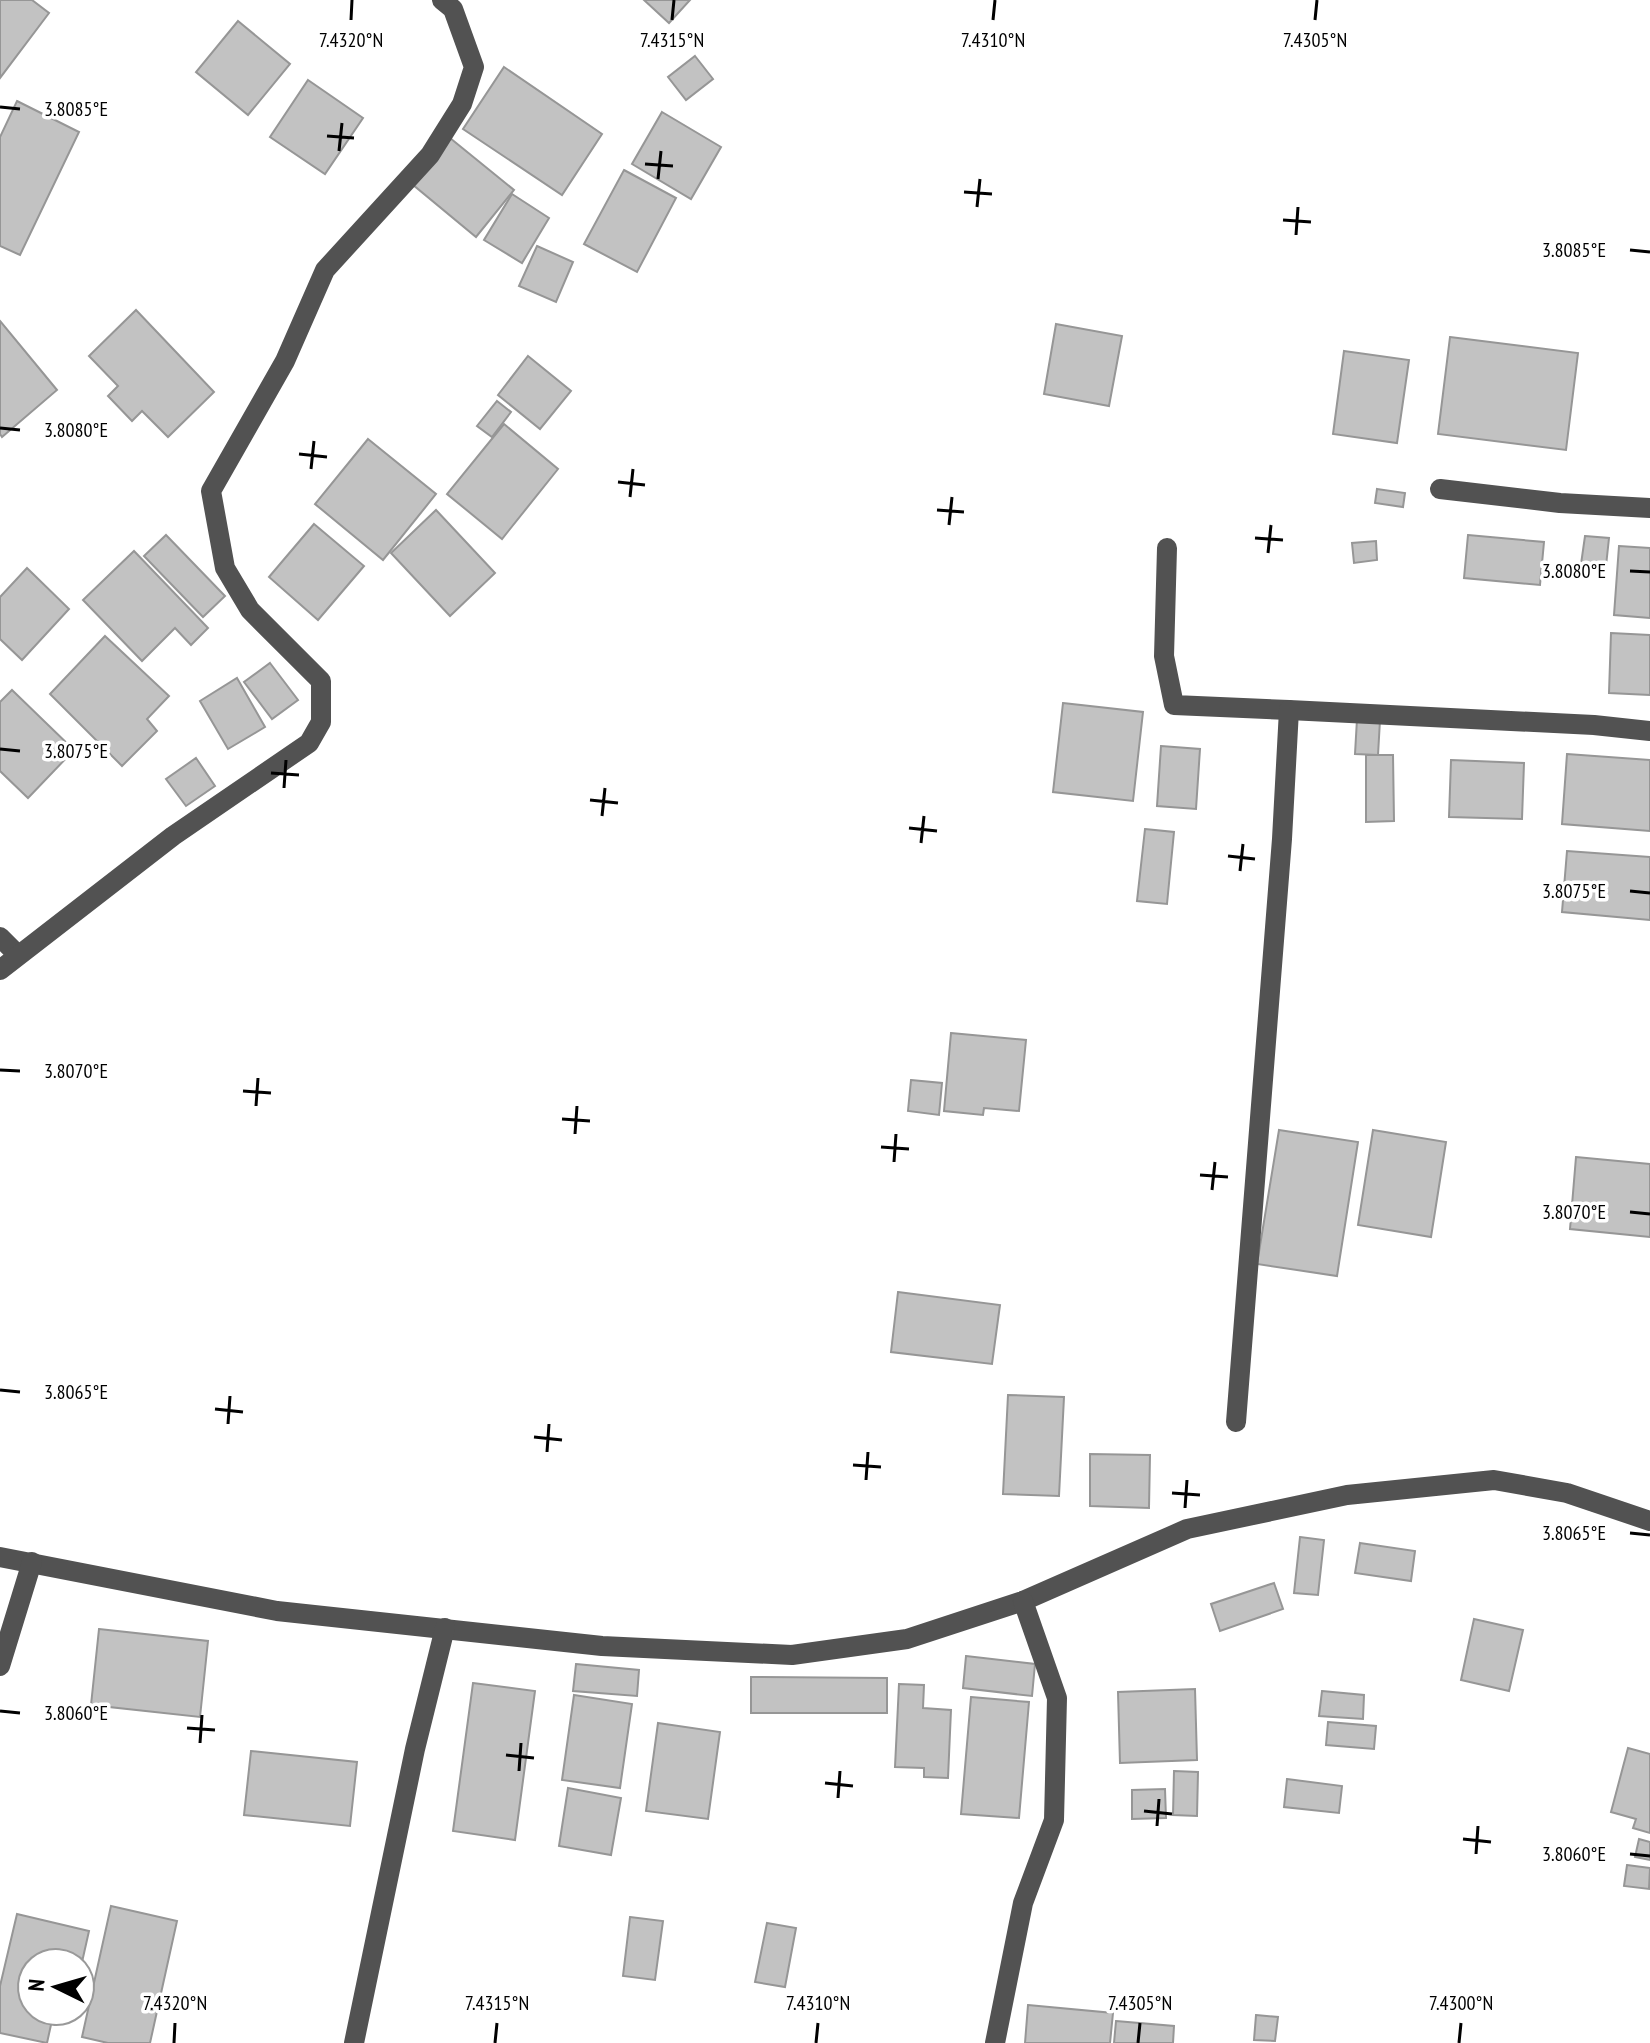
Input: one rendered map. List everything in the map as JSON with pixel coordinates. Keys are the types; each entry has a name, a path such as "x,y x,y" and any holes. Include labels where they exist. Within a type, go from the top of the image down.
{"street":[{"path":"0,970 173,836 309,743 321,722 321,681 250,610 225,568 211,491 285,361 325,270 430,155 462,104 474,67 453,9 442,0"},
{"path":"1440,489 1560,503 1650,508"},
{"path":"1167,548 1164,656 1174,705 1594,725 1650,731"},
{"path":"1236,1422 1282,839 1289,710"},
{"path":"0,937 18,955"},
{"path":"0,1557 277,1611 602,1646 792,1655 907,1639 1023,1601 1187,1529 1347,1495 1494,1480 1567,1493 1650,1521"},
{"path":"0,1666 32,1562"},
{"path":"995,2043 1023,1903 1054,1820 1057,1698 1023,1601"},
{"path":"354,2043 415,1749 445,1628"}],"building":[{"path":"0,0 32,0 49,13 0,78"},
{"path":"644,0 690,0 669,23"},
{"path":"238,21 290,64 248,115 196,72"},
{"path":"695,56 713,79 686,100 668,77"},
{"path":"504,67 602,134 562,195 463,129"},
{"path":"308,80 363,118 325,174 270,137"},
{"path":"17,101 79,132 20,255 0,246 0,137"},
{"path":"662,112 721,147 691,199 632,164"},
{"path":"450,138 514,190 476,237 412,184"},
{"path":"624,170 676,198 637,272 584,244"},
{"path":"512,194 549,218 522,263 484,240"},
{"path":"537,246 573,262 556,302 519,286"},
{"path":"136,310 214,392 168,437 142,411 132,421 108,396 118,386 89,356"},
{"path":"0,321 57,390 2,437 0,434"},
{"path":"1056,324 1122,336 1109,406 1044,394"},
{"path":"1450,337 1578,353 1566,450 1438,434"},
{"path":"1344,351 1409,360 1397,443 1333,434"},
{"path":"528,356 571,391 540,429 498,395"},
{"path":"497,401 511,412 492,437 477,426"},
{"path":"504,424 558,469 502,539 447,494"},
{"path":"368,439 436,494 383,560 315,504"},
{"path":"1377,489 1405,493 1403,507 1375,503"},
{"path":"436,510 495,573 450,616 391,553"},
{"path":"314,524 364,566 318,620 269,577"},
{"path":"166,535 225,596 203,617 144,556"},
{"path":"1468,535 1544,542 1540,585 1464,578"},
{"path":"1585,536 1609,538 1606,566 1581,564"},
{"path":"1376,541 1377,560 1354,563 1352,543"},
{"path":"1619,546 1650,548 1650,618 1614,615"},
{"path":"134,551 208,628 191,645 175,628 142,661 83,600"},
{"path":"27,568 69,609 22,660 0,639 0,597"},
{"path":"1611,633 1650,635 1650,695 1609,693"},
{"path":"105,636 169,696 147,719 157,731 122,766 50,694"},
{"path":"270,663 298,700 272,719 244,682"},
{"path":"237,678 265,727 228,749 200,701"},
{"path":"12,690 74,750 28,798 0,771 0,702"},
{"path":"1063,703 1143,712 1133,801 1053,792"},
{"path":"1357,719 1380,720 1378,755 1355,754"},
{"path":"1161,746 1200,749 1196,809 1157,806"},
{"path":"1567,754 1650,760 1650,831 1562,824"},
{"path":"1366,755 1393,755 1394,821 1366,822"},
{"path":"196,758 215,786 186,806 166,779"},
{"path":"1451,760 1524,763 1522,819 1449,817"},
{"path":"1145,829 1174,832 1167,904 1137,901"},
{"path":"1567,851 1650,857 1650,920 1562,912"},
{"path":"951,1033 1026,1040 1019,1111 984,1108 983,1115 944,1111"},
{"path":"911,1080 942,1083 939,1115 908,1111"},
{"path":"1279,1130 1358,1142 1337,1276 1257,1264"},
{"path":"1373,1130 1446,1142 1431,1237 1358,1225"},
{"path":"1576,1157 1650,1164 1650,1237 1570,1229"},
{"path":"898,1292 1000,1305 992,1364 891,1352"},
{"path":"1008,1395 1064,1397 1059,1496 1003,1494"},
{"path":"1090,1454 1150,1455 1149,1508 1090,1506"},
{"path":"1300,1537 1324,1540 1318,1595 1294,1593"},
{"path":"1360,1543 1415,1551 1411,1581 1355,1573"},
{"path":"1274,1583 1283,1609 1220,1631 1211,1604"},
{"path":"1474,1619 1523,1630 1509,1691 1461,1680"},
{"path":"99,1629 208,1641 200,1717 91,1705"},
{"path":"966,1656 1035,1664 1032,1696 963,1688"},
{"path":"576,1664 639,1670 637,1696 573,1691"},
{"path":"751,1677 887,1678 887,1713 751,1713"},
{"path":"473,1683 535,1691 515,1840 453,1831"},
{"path":"899,1684 924,1685 923,1708 951,1710 948,1778 924,1777 924,1768 895,1767"},
{"path":"1195,1689 1197,1760 1120,1763 1118,1692"},
{"path":"1322,1691 1364,1695 1363,1719 1319,1716"},
{"path":"574,1695 632,1704 620,1788 562,1780"},
{"path":"971,1697 1029,1702 1019,1818 961,1814"},
{"path":"1328,1722 1376,1726 1374,1749 1326,1745"},
{"path":"658,1723 720,1732 708,1819 646,1811"},
{"path":"1628,1748 1650,1754 1650,1833 1633,1828 1636,1819 1611,1812"},
{"path":"251,1751 357,1762 350,1826 244,1815"},
{"path":"1174,1771 1198,1772 1197,1816 1173,1815"},
{"path":"1287,1779 1342,1786 1339,1813 1284,1807"},
{"path":"568,1788 621,1798 611,1855 559,1846"},
{"path":"1165,1789 1166,1818 1132,1819 1132,1790"},
{"path":"1639,1839 1650,1842 1650,1860 1635,1857"},
{"path":"1627,1865 1650,1868 1649,1889 1624,1886"},
{"path":"111,1906 177,1921 150,2043 108,2043 82,2037 84,2027 96,2027 96,1974"},
{"path":"17,1914 89,1931 85,1947 16,1947 16,2027 50,2027 47,2043 0,2033 0,1986"},
{"path":"630,1917 663,1921 655,1980 623,1976"},
{"path":"767,1923 796,1928 785,1987 755,1982"},
{"path":"1028,2005 1113,2013 1110,2043 1025,2043"},
{"path":"1256,2015 1278,2017 1275,2041 1254,2040"},
{"path":"1116,2021 1174,2026 1173,2043 1114,2043"}]}
